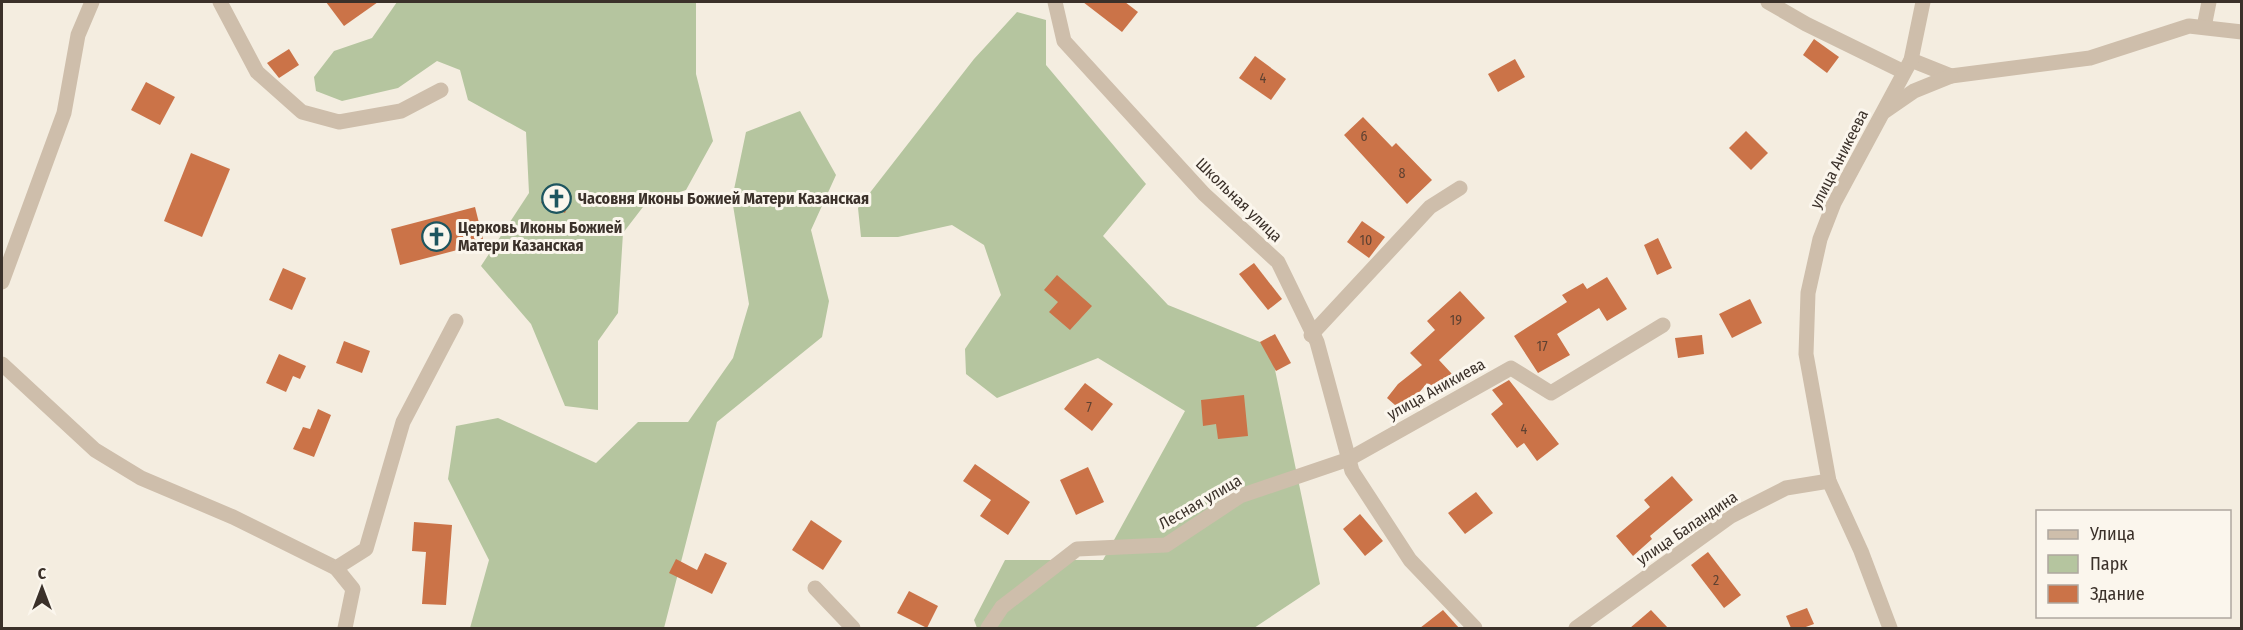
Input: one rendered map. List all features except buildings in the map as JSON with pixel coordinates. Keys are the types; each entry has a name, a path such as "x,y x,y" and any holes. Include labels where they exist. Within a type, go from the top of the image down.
{"street":[{"path":"2,282 64,113 78,35 92,2"},
{"path":"220,2 257,72 302,112 339,122 400,111 441,90"},
{"name":"Школьная улица","path":"1055,2 1064,41 1204,194 1278,262 1311,334 1317,342 1352,471 1410,560 1475,628"},
{"path":"1768,2 1806,24 1907,66 1951,76"},
{"name":"улица Аникеева","path":"1890,628 1861,551 1829,481 1806,354 1808,293 1820,239 1833,203 1907,66 1923,2"},
{"path":"2204,27 2209,2"},
{"path":"1884,111 1914,91 1951,76 2090,58 2189,26 2241,32"},
{"path":"1311,334 1430,207 1460,188"},
{"path":"336,568 366,549 403,422 456,321"},
{"name":"улица Аникиева","path":"1349,459 1511,368 1551,393 1663,325"},
{"path":"2,364 95,450 141,478 233,517 336,568 352,589 345,628"},
{"name":"Лесная улица","path":"988,628 1002,607 1077,549 1166,544 1240,495 1349,459"},
{"name":"улица Баландина","path":"1576,628 1731,516 1786,488 1829,481"},
{"path":"815,588 853,628"}],"green space":[{"path":"397,2 696,2 696,74 713,141 686,190 646,203 623,233 618,313 598,341 598,410 565,406 531,324 481,266 529,193 526,132 468,100 460,70 437,61 398,88 342,101 316,91 314,77 334,51 372,38"},
{"path":"1017,12 1046,20 1046,65 1146,184 1103,236 1168,305 1270,346 1320,584 1254,628 977,628 974,620 1005,560 1103,560 1185,411 1098,358 997,398 966,374 965,349 1001,295 984,245 952,225 898,237 861,237 858,208 974,59"},
{"path":"800,111 836,175 811,230 829,301 822,337 717,422 664,628 470,628 489,560 448,479 456,426 498,418 596,463 638,422 688,422 733,358 749,304 732,199 746,132"}],"place":[{"name":"Часовня Иконы Божией Матери Казанская","path":"557,198"},
{"name":"Церковь Иконы Божией Матери Казанская","path":"437,236"}]}
